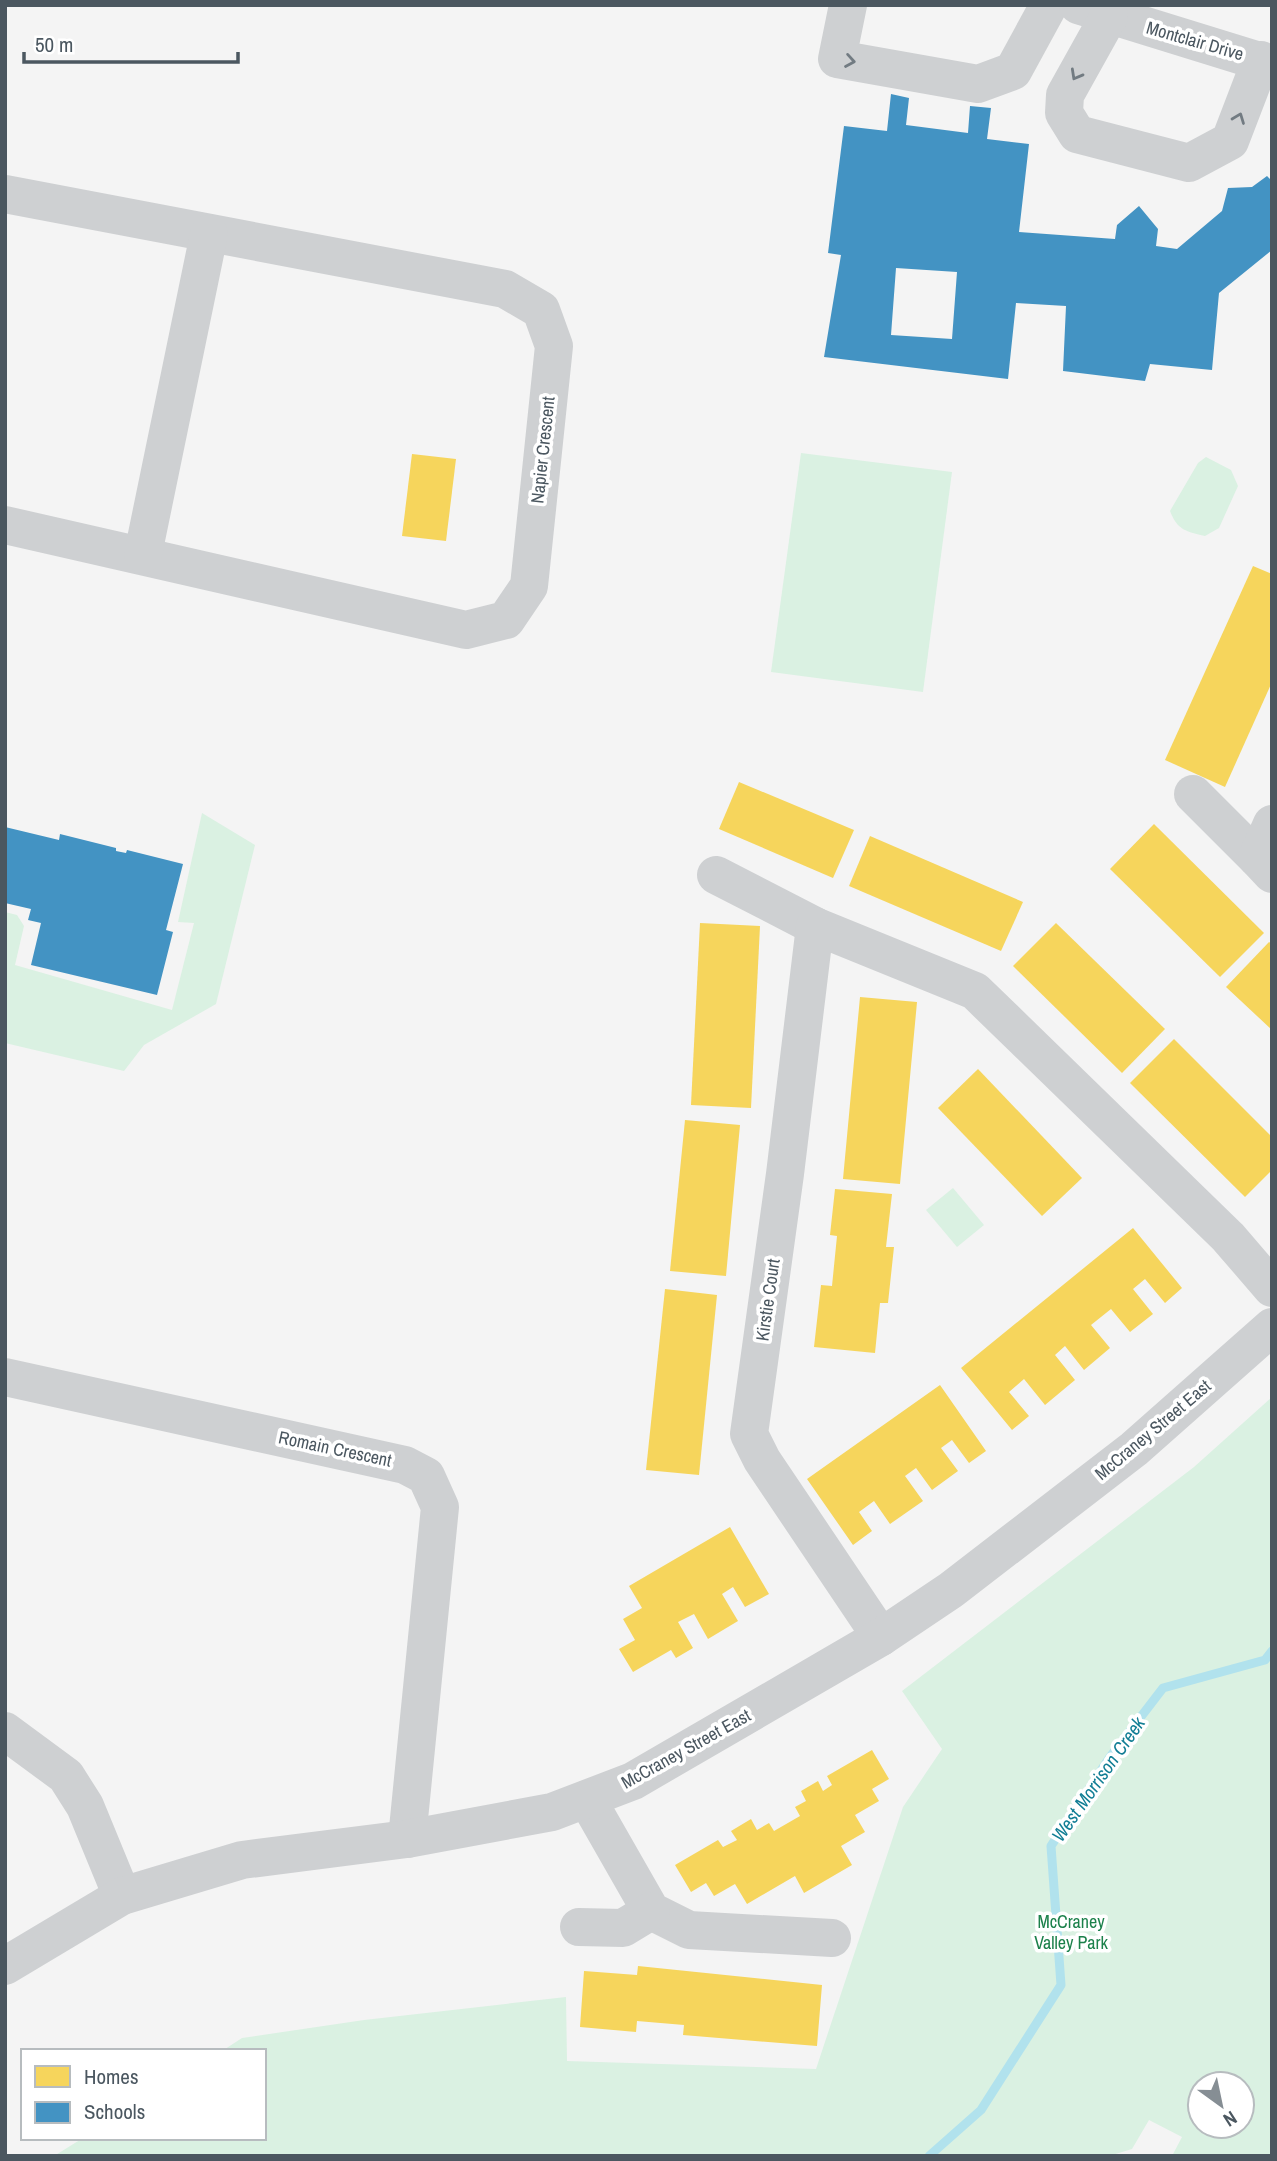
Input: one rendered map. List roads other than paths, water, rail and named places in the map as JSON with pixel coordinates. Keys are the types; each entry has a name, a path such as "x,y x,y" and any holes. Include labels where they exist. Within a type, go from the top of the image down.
{"street":[{"path":"848,5 837,59 978,85 1013,71 1049,5"},
{"path":"1093,10 1065,95 1064,113 1077,134 1189,163 1230,141 1266,62"},
{"name":"Montclair Drive","path":"1093,10 1266,62"},
{"name":"Napier Crescent","path":"5,194 505,289 541,310 554,346 529,586 506,620 466,630 143,554 5,525"},
{"path":"143,554 209,234"},
{"path":"1193,794 1264,866"},
{"path":"1264,866 1272,824"},
{"path":"716,875 815,926 975,991 1228,1237 1272,1288"},
{"name":"Kirstie Court","path":"815,926 785,1174 749,1434 762,1460 881,1637"},
{"name":"McCraney Street East","path":"5,1966 122,1896 243,1860 407,1839 552,1812 633,1781 881,1637 951,1590 1134,1449 1272,1327"},
{"name":"Romain Crescent","path":"5,1377 405,1465 426,1476 440,1507 407,1839"},
{"path":"5,1731 66,1776 85,1806 122,1896"},
{"path":"587,1799 651,1911 689,1930 832,1938"},
{"path":"579,1927 623,1928 651,1911"}],"waterway":[{"name":"West Morrison Creek","path":"929,2156 981,2110 1061,1985 1051,1846 1110,1757 1163,1688 1265,1660 1272,1651"}],"park label":[{"name":"McCraney Valley Park","path":"1071,1932"}]}
